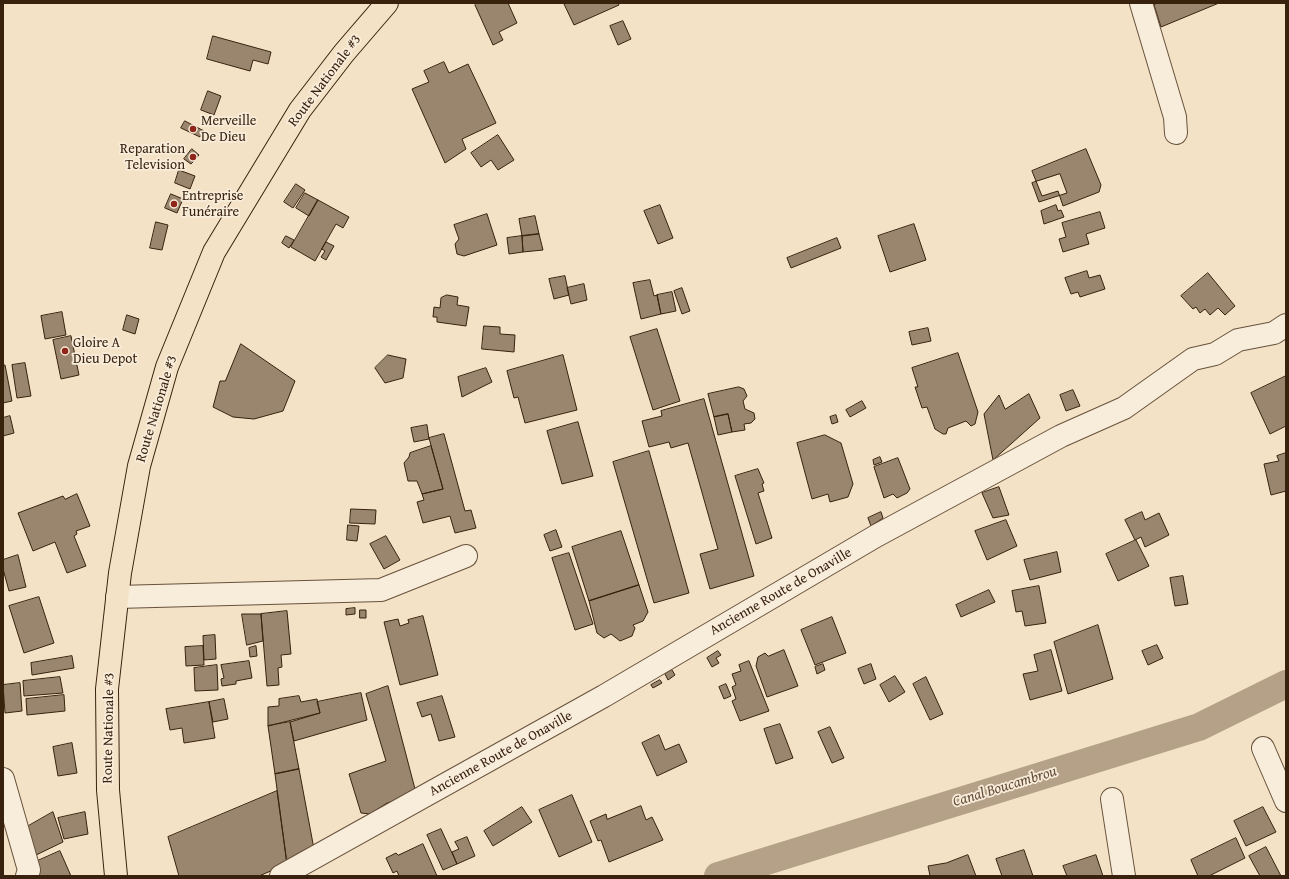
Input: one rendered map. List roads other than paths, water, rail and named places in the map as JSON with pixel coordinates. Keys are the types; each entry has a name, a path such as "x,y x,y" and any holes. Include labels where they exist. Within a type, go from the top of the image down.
{"main road":[{"name":"Route Nationale #3","path":"116,876 108,790 107,689 117,597 139,466 168,367 214,252 300,110 344,53 387,3"}],"street":[{"path":"1141,3 1175,116 1176,133"},
{"name":"Ancienne Route de Onaville","path":"281,876 604,696 876,536 1061,436 1124,408 1193,359 1215,354 1238,340 1274,333 1286,325"},
{"path":"117,597 381,590 466,556"},
{"path":"1263,748 1286,801"},
{"path":"3,779 29,870 27,876"},
{"path":"1112,799 1124,876"}],"waterway":[{"name":"Canal Boucambrou","path":"718,876 1199,727 1286,684"}],"place":[{"name":"Merveille De Dieu","path":"193,129"},
{"name":"Reparation Television","path":"193,157"},
{"name":"Entreprise Funéraire","path":"174,204"},
{"name":"Gloire A Dieu Depot","path":"65,351"}]}
